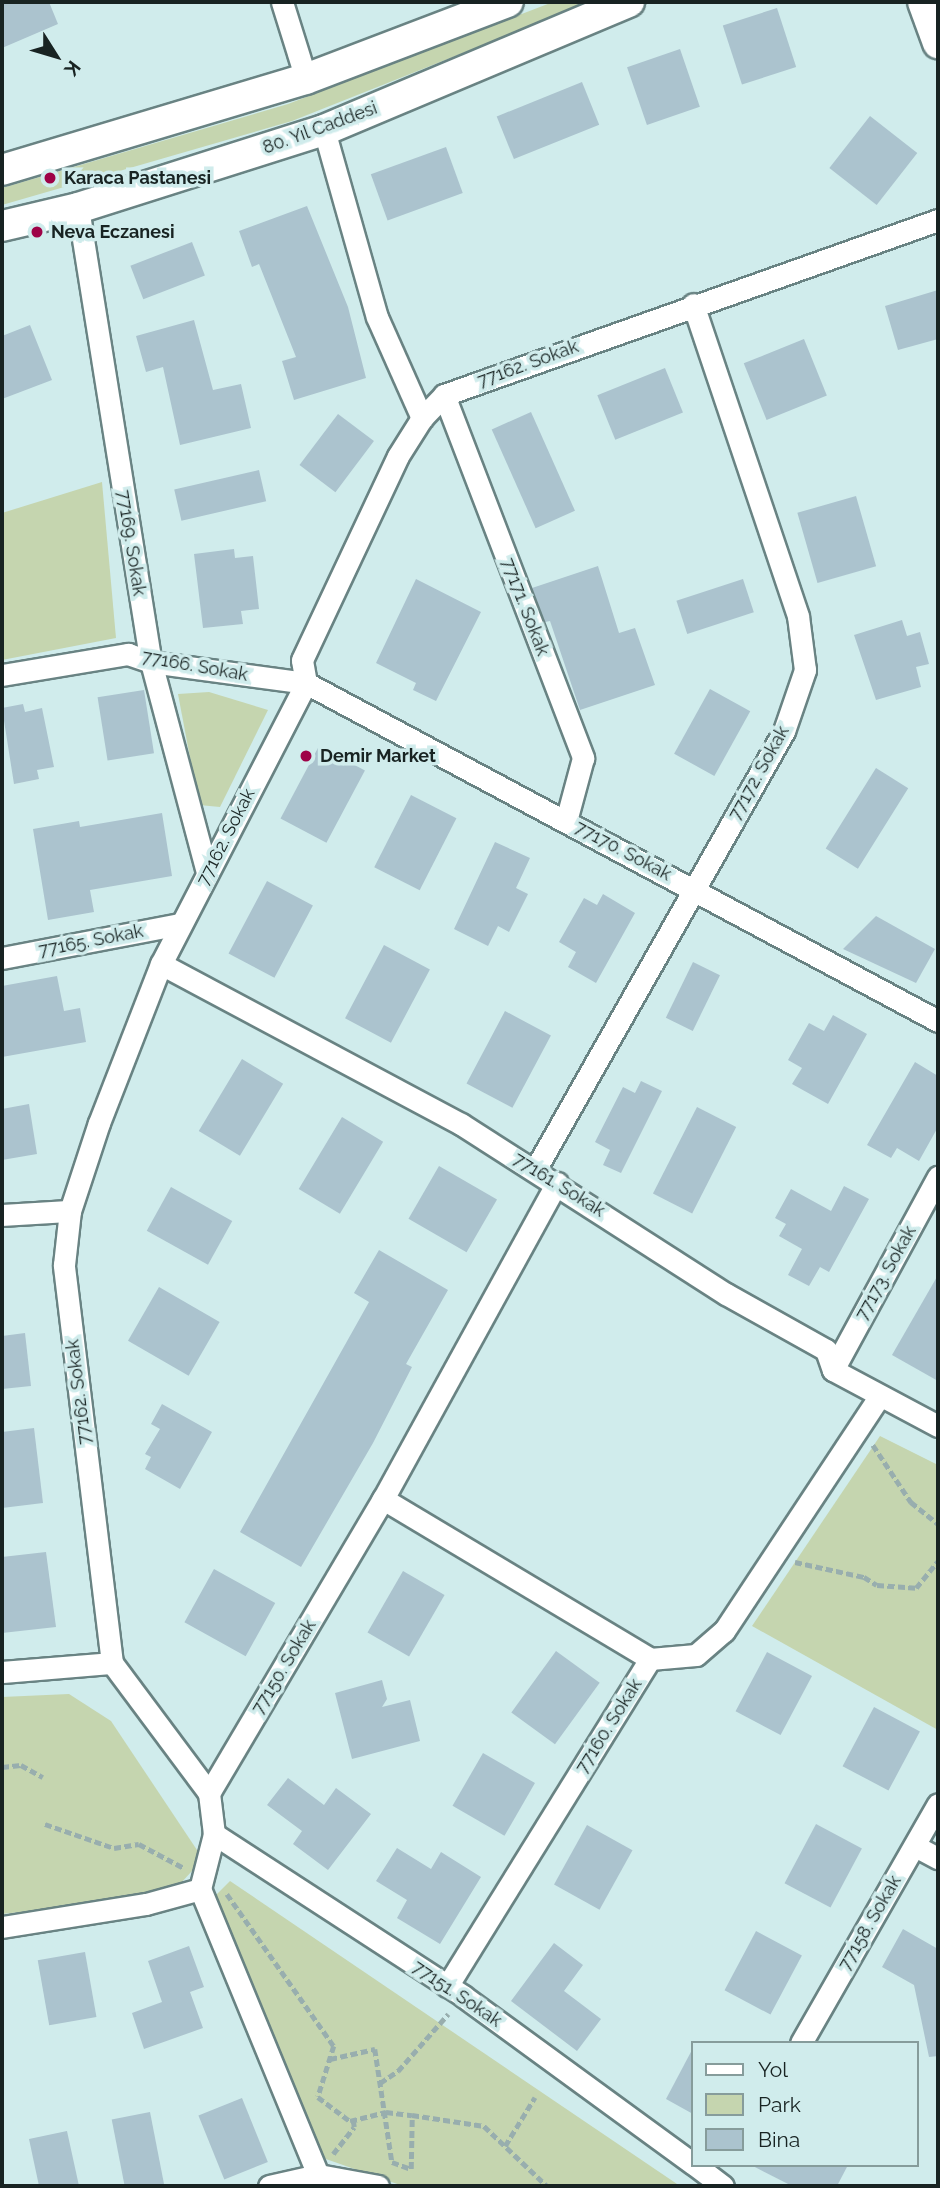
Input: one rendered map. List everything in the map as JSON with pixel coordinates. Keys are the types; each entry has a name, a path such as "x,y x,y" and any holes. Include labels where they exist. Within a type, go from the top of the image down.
{"main road":[{"path":"2,170 306,79 508,2"},
{"name":"80. Yıl Caddesi","path":"2,226 78,208 324,130 629,2"},
{"path":"923,2 938,43"}],"street":[{"path":"282,2 306,79"},
{"path":"324,130 377,317 422,418"},
{"name":"77169. Sokak","path":"78,208 151,662 207,873"},
{"name":"77162. Sokak","path":"209,1793 112,1663 64,1265 70,1211 99,1123 161,964 306,683 302,660 398,456 422,418 444,395 693,304 938,220"},
{"name":"77172. Sokak","path":"535,1170 784,731 805,670 798,616 693,304"},
{"name":"77171. Sokak","path":"444,395 583,758 566,821"},
{"name":"77166. Sokak","path":"2,675 128,653 151,662 306,683"},
{"name":"77170. Sokak","path":"306,683 938,1021"},
{"name":"77165. Sokak","path":"2,958 181,924"},
{"name":"77161. Sokak","path":"161,964 461,1124 557,1182 726,1294 826,1350 833,1370 879,1397 938,1426"},
{"name":"77173. Sokak","path":"833,1370 938,1177"},
{"name":"77150. Sokak","path":"209,1793 383,1499 557,1182"},
{"path":"2,1215 70,1211"},
{"path":"650,1659 696,1655 724,1631 879,1397"},
{"name":"77160. Sokak","path":"383,1499 650,1659 447,1986"},
{"path":"2,1672 112,1663"},
{"path":"209,1793 214,1834 200,1889 318,2175"},
{"name":"77158. Sokak","path":"802,2041 938,1804"},
{"name":"77151. Sokak","path":"214,1834 447,1986 692,2164"},
{"path":"915,1846 938,1858"},
{"path":"2,1927 146,1904 200,1889"},
{"name":"77151. Sokak","path":"698,2167 723,2180"},
{"path":"269,2186 318,2175 369,2185"}],"path":[{"path":"861,1424 891,1478 923,1515 938,1524"},
{"path":"773,1557 864,1577 877,1585 916,1588 938,1561"},
{"path":"2,1768 21,1765 43,1777"},
{"path":"45,1824 114,1848 139,1844 187,1870"},
{"path":"232,1897 334,2046 318,2096 353,2120 354,2127 331,2156"},
{"path":"380,2082 398,2071 437,2028"},
{"path":"330,2059 375,2049 391,2162 411,2169 412,2115"},
{"path":"505,2146 535,2097"},
{"path":"353,2120 386,2112 484,2126 547,2186"}],"green space":[{"path":"553,2 591,2 292,121 2,205 2,188 288,104"},
{"path":"102,482 116,638 2,660 2,513"},
{"path":"209,692 268,710 220,807 199,805 178,694"},
{"path":"880,1436 938,1465 938,1730 752,1626"},
{"path":"69,1694 111,1721 203,1859 169,1896 2,1914 2,1697"},
{"path":"230,1881 680,2186 403,2186 323,2158 297,2112 212,1899"}],"building":[{"path":"2,2 49,2 58,24 2,48"},
{"path":"777,8 796,67 742,85 723,26"},
{"path":"680,49 700,107 647,125 627,67"},
{"path":"582,82 599,125 514,159 497,116"},
{"path":"870,116 917,153 877,205 829,168"},
{"path":"446,147 463,193 388,220 371,174"},
{"path":"307,206 348,307 366,378 294,400 282,361 296,357 259,264 252,267 239,231"},
{"path":"192,242 205,276 143,299 130,266"},
{"path":"938,290 938,339 898,350 885,306"},
{"path":"194,320 213,390 241,384 251,428 180,445 163,367 146,372 136,336"},
{"path":"30,325 52,380 2,399 2,336"},
{"path":"804,339 827,396 767,420 744,363"},
{"path":"665,368 683,413 615,440 597,395"},
{"path":"531,412 575,511 536,528 492,429"},
{"path":"338,414 374,441 335,492 299,465"},
{"path":"259,470 266,501 181,521 174,490"},
{"path":"856,496 876,566 817,583 797,513"},
{"path":"234,549 235,558 253,556 259,609 241,611 243,624 203,628 194,554"},
{"path":"598,566 619,633 635,628 655,685 580,710 550,621 545,622 532,588"},
{"path":"416,579 481,612 436,701 413,690 416,683 376,663"},
{"path":"743,579 754,612 687,634 676,601"},
{"path":"902,620 907,636 920,632 929,664 916,667 921,687 876,700 854,635"},
{"path":"710,689 750,711 714,776 674,754"},
{"path":"144,690 154,753 108,761 98,697"},
{"path":"23,704 25,712 42,708 54,767 37,770 39,779 14,784 2,708"},
{"path":"319,746 365,770 326,843 281,818"},
{"path":"876,768 908,788 858,869 826,849"},
{"path":"411,795 456,818 420,890 374,867"},
{"path":"162,813 172,876 90,890 94,912 48,920 33,829 79,821 80,827"},
{"path":"495,842 530,858 516,888 528,894 509,932 498,926 488,946 454,929"},
{"path":"267,881 313,905 274,978 229,953"},
{"path":"603,894 635,913 596,983 568,967 576,952 559,942 584,898 597,905"},
{"path":"876,916 935,949 916,983 843,949"},
{"path":"384,945 430,969 391,1043 345,1018"},
{"path":"693,962 720,975 693,1031 666,1018"},
{"path":"57,976 64,1011 80,1008 86,1042 2,1057 2,986"},
{"path":"505,1011 551,1035 512,1108 467,1083"},
{"path":"833,1015 867,1034 828,1104 792,1084 802,1068 788,1060 809,1023 824,1031"},
{"path":"242,1059 283,1084 240,1156 199,1131"},
{"path":"915,1062 938,1076 938,1127 919,1161 897,1148 891,1158 867,1145"},
{"path":"641,1081 662,1091 621,1173 603,1165 610,1150 595,1142 623,1087 635,1093"},
{"path":"29,1104 37,1154 2,1160 2,1109"},
{"path":"697,1107 736,1127 692,1213 653,1193"},
{"path":"342,1117 383,1142 340,1214 299,1189"},
{"path":"439,1166 497,1200 467,1252 408,1219"},
{"path":"844,1186 869,1199 829,1272 820,1267 809,1286 788,1275 802,1249 779,1236 786,1224 775,1218 791,1189 831,1211"},
{"path":"171,1187 232,1221 208,1265 147,1231"},
{"path":"379,1250 448,1290 406,1364 412,1367 373,1443 301,1567 240,1532 369,1302 354,1293"},
{"path":"938,1275 938,1381 892,1355"},
{"path":"159,1287 220,1322 189,1376 128,1341"},
{"path":"25,1333 31,1386 2,1389 2,1336"},
{"path":"162,1404 212,1432 180,1489 145,1469 151,1457 145,1454 160,1429 151,1424"},
{"path":"34,1428 43,1503 2,1508 2,1432"},
{"path":"46,1552 56,1627 2,1633 2,1557"},
{"path":"214,1569 275,1603 246,1656 184,1622"},
{"path":"403,1571 445,1595 409,1656 367,1632"},
{"path":"556,1651 600,1683 555,1744 511,1712"},
{"path":"767,1652 812,1676 781,1735 736,1711"},
{"path":"382,1680 387,1699 382,1707 410,1700 420,1741 352,1759 335,1693"},
{"path":"874,1707 920,1731 888,1791 843,1766"},
{"path":"483,1753 535,1783 504,1836 453,1806"},
{"path":"288,1778 324,1805 336,1788 371,1814 328,1870 293,1844 302,1831 267,1805"},
{"path":"816,1824 862,1848 830,1908 785,1883"},
{"path":"587,1825 632,1850 600,1910 554,1884"},
{"path":"397,1848 431,1869 441,1852 481,1877 440,1944 397,1918 407,1900 376,1881"},
{"path":"903,1929 938,1949 938,2056 929,2057 914,1985 882,1967"},
{"path":"756,1931 802,1955 770,2015 725,1990"},
{"path":"554,1943 583,1965 564,1991 601,2019 577,2051 511,2001"},
{"path":"189,1946 204,1987 190,1992 203,2028 144,2049 132,2013 162,2002 148,1961"},
{"path":"85,1952 96,2017 49,2025 38,1960"},
{"path":"692,2050 692,2113 666,2099"},
{"path":"242,2098 268,2162 224,2180 198,2116"},
{"path":"150,2112 164,2186 125,2186 112,2119"},
{"path":"67,2131 79,2186 39,2186 29,2139"},
{"path":"755,2167 847,2167 837,2186 792,2186"}],"place":[{"name":"Karaca Pastanesi","path":"50,178"},
{"name":"Neva Eczanesi","path":"37,232"},
{"name":"Demir Market","path":"306,756"}]}
